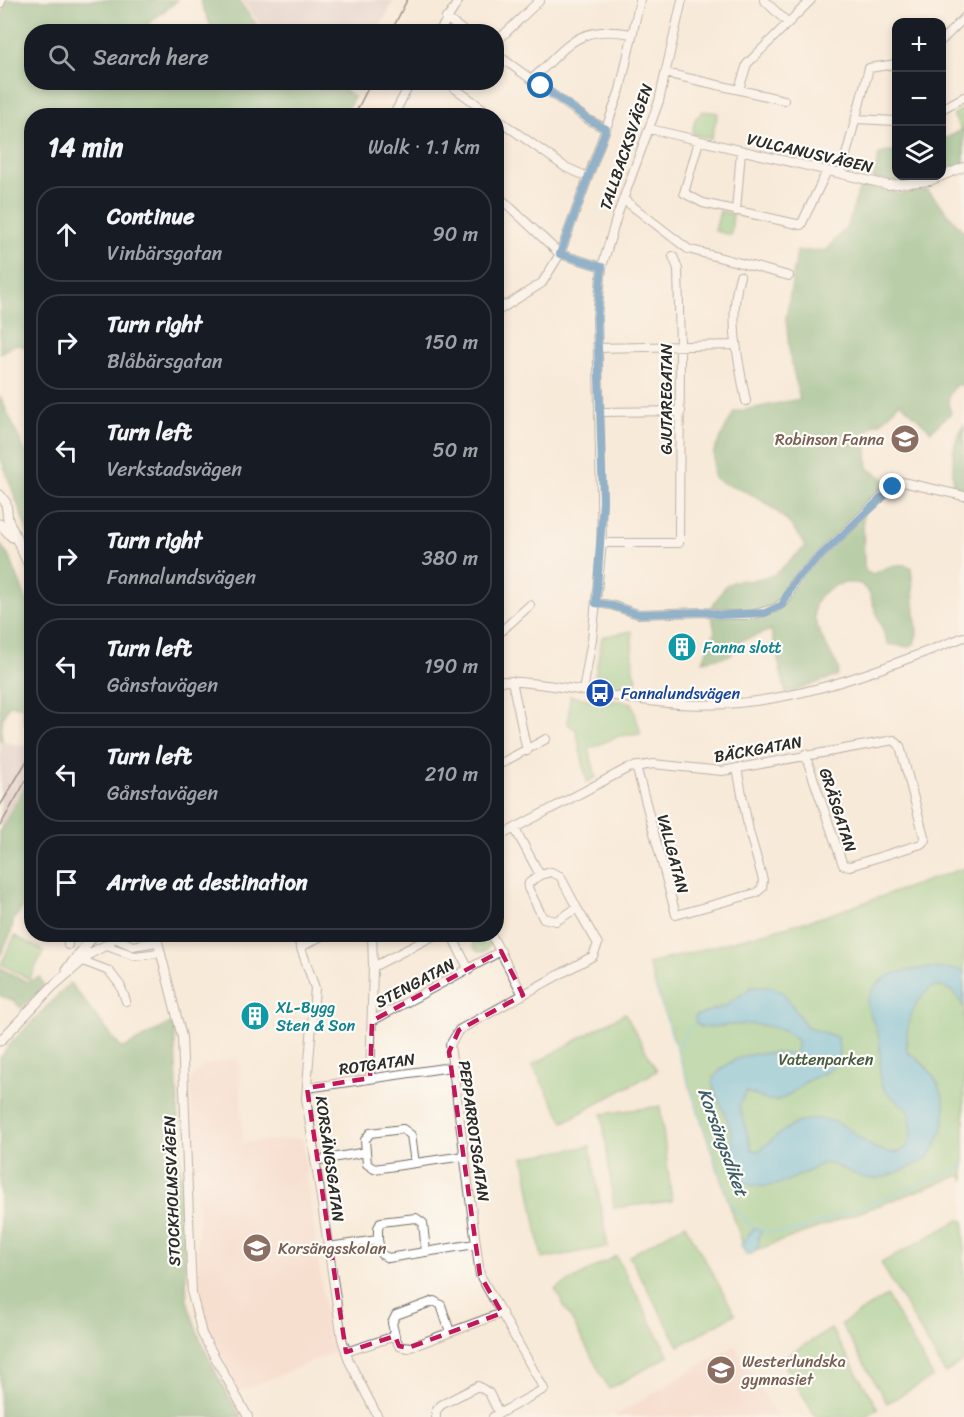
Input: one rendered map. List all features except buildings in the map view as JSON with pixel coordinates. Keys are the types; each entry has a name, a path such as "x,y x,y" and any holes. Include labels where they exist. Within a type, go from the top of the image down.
{"main road":[{"path":"0,495 6,503 3,515 24,554"},
{"path":"0,524 20,545"},
{"path":"0,1041 54,985 88,942"},
{"path":"97,942 104,946"},
{"path":"54,985 107,942"}],"street":[{"path":"443,24 459,0"},
{"path":"504,34 540,0"},
{"path":"504,307 542,283 560,254 620,90 640,0"},
{"name":"TALLBACKSVÄGEN","path":"602,267 623,199 650,129 682,0"},
{"path":"764,0 788,23"},
{"path":"739,89 747,64 811,0"},
{"path":"446,18 454,24"},
{"path":"946,36 964,18"},
{"path":"532,79 581,35 607,30 632,34"},
{"path":"504,60 588,119 606,129"},
{"path":"841,174 871,66 892,64"},
{"path":"665,73 784,100"},
{"path":"397,108 407,90"},
{"path":"457,90 482,108"},
{"path":"946,107 964,97"},
{"path":"856,119 892,121"},
{"path":"504,123 565,167 588,177"},
{"name":"VULCANUSVÄGEN","path":"650,129 900,186 930,181 964,167"},
{"path":"699,141 684,193 696,201 736,211 801,225 827,171"},
{"path":"736,211 741,151"},
{"path":"956,172 964,180"},
{"path":"623,199 688,249 789,276"},
{"path":"504,202 560,254 602,267 597,317 601,412 602,543 583,692"},
{"name":"GJUTAREGATAN","path":"602,543 679,543 680,347 678,269 673,256"},
{"path":"740,276 736,289 735,345 746,401"},
{"path":"598,348 735,345"},
{"path":"601,412 681,411"},
{"path":"596,603 638,614 765,613 782,605 795,580 898,481 964,496"},
{"path":"504,629 530,605"},
{"path":"504,681 615,698 678,704 728,705 762,701 836,685 964,637"},
{"path":"512,681 526,751"},
{"path":"504,762 546,739"},
{"name":"BÄCKGATAN","path":"504,832 515,829 620,771 636,766 665,765 709,771 889,740 898,741"},
{"name":"GRÄSGATAN","path":"805,754 840,863 850,866 921,844 925,840 898,741"},
{"name":"VALLGATAN","path":"636,766 676,915 756,893 762,888 763,880 749,831 737,768"},
{"path":"515,829 540,875"},
{"path":"551,872 560,876 578,909 556,921 543,918 528,888 529,884 540,875 551,872"},
{"name":"PEPPARROTSGATAN","path":"496,1415 544,1389 482,1282 451,1067 450,1045 459,1030 593,956 598,944 578,909"},
{"name":"STOCKHOLMSVÄGEN","path":"126,942 136,946 146,942"},
{"name":"STOCKHOLMSVÄGEN","path":"157,942 182,1037 192,1294 202,1334 248,1417"},
{"name":"KORSÄNGSGATAN","path":"299,942 315,988 307,1088 328,1247 346,1352 378,1417"},
{"path":"301,947 310,942"},
{"path":"370,1078 374,967 372,942"},
{"path":"374,967 422,942"},
{"path":"455,942 469,970"},
{"path":"496,942 523,995"},
{"path":"104,946 135,956 159,953"},
{"name":"STENGATAN","path":"372,1021 501,951"},
{"path":"82,961 110,971 120,985 126,1000"},
{"name":"ROTGATAN","path":"307,1088 451,1067"},
{"path":"415,1163 411,1135 403,1129 370,1133 365,1140 367,1164 375,1169 464,1156"},
{"path":"315,1161 366,1152"},
{"path":"426,1252 423,1223 416,1218 381,1222 378,1228 378,1240 381,1254 385,1257 426,1252 475,1244"},
{"path":"328,1247 378,1240"},
{"path":"450,1332 441,1305 434,1301 396,1315 392,1323 399,1346 408,1348 502,1313"},
{"path":"346,1352 395,1336"},
{"path":"436,1417 436,1411 441,1405 478,1386 489,1393 496,1415"}],"highlighted area":[{"path":"501,951 523,995 459,1030 449,1052 480,1275 502,1313 408,1348 399,1346 395,1336 346,1352 307,1088 370,1078 372,1021"}],"shaded area":[{"path":"241,0 394,0 382,24 260,24"},
{"path":"0,741 24,746 24,788 0,831"},
{"name":"Korsängsskolan","path":"232,1059 239,1060 243,1142 302,1138 328,1333 335,1352 239,1392 204,1322 198,1297 198,1199 192,1150 191,1079 204,1065"},
{"name":"Westerlundska gymnasiet","path":"735,1345 777,1417 613,1417 650,1395"}],"green space":[{"path":"7,0 178,0 148,24 24,24 24,90 344,90 354,97 348,108 24,108 24,347 16,344 0,353 0,21"},
{"path":"200,0 238,0 256,24 210,24"},
{"path":"964,108 964,127 961,129 953,115"},
{"path":"703,111 718,113 711,139 692,134 695,119"},
{"path":"964,129 964,163 946,172 946,138"},
{"path":"892,151 892,180 905,180 888,182 873,179 879,154"},
{"path":"860,186 900,194 928,190 964,232 964,386 957,384 954,388 948,401 951,413 931,431 900,402 882,422 872,426 866,433 868,468 883,478 888,487 863,511 864,565 866,572 872,574 901,564 911,567 917,634 914,644 908,647 888,644 869,593 861,584 838,584 818,598 814,607 818,628 839,669 837,676 786,694 771,630 730,645 732,655 703,661 715,631 710,609 726,585 738,580 749,581 774,575 805,547 789,523 767,504 713,477 714,451 734,412 800,399 790,357 786,319 797,251 826,250 848,225"},
{"path":"720,211 733,214 731,235 715,231"},
{"path":"0,396 24,450 24,522 0,456"},
{"path":"964,426 964,493 953,489 953,456 956,440"},
{"path":"0,544 10,558 24,593 24,723 22,706 10,705 3,718 2,742 0,741"},
{"path":"632,631 633,671 637,677 633,696 598,691 594,682 602,637"},
{"path":"570,696 611,703 612,700 632,703 641,734 619,736 589,749 596,777 587,782 576,730 568,724"},
{"path":"24,788 24,906 14,919 10,935 0,956 0,831"},
{"name":"Vattenparken","path":"964,868 964,1181 961,1175 746,1254 648,964 822,917"},
{"path":"15,936 44,951 29,979 1,964"},
{"path":"474,942 488,942 487,950 481,952 475,950"},
{"path":"0,968 27,982 40,977 44,986 21,1008 13,1000 0,996"},
{"path":"70,983 122,1049 174,1021 187,1300 210,1360 241,1417 0,1417 0,1058 12,1042"},
{"path":"625,1013 657,1071 564,1122 532,1065"},
{"path":"660,1106 672,1201 614,1208 602,1114"},
{"path":"590,1146 608,1247 542,1259 524,1157"},
{"path":"959,1220 964,1221 964,1361 945,1373 881,1263"},
{"path":"685,1224 735,1314 679,1346 629,1256"},
{"path":"616,1256 669,1356 609,1389 555,1289"},
{"path":"887,1296 933,1377 887,1403 841,1324"},
{"path":"831,1329 878,1409 865,1417 816,1417 781,1359"}],"water":[{"name":"Vattenparken","path":"929,968 964,970 964,1008 959,999 948,989 932,987 919,1000 908,1025 907,1052 927,1068 935,1078 944,1101 943,1126 929,1156 911,1167 872,1179 858,1176 838,1166 823,1163 775,1185 750,1185 741,1178 734,1166 732,1138 728,1123 712,1081 719,1071 737,1059 769,1053 792,1054 797,1049 797,1041 783,1031 766,1026 739,1024 702,1027 696,1024 695,1016 725,1006 752,987 773,987 783,992 807,1027 837,1037 839,1056 837,1062 827,1071 804,1083 787,1096 771,1100 746,1092 739,1105 752,1150 758,1151 791,1126 813,1119 836,1122 874,1148 893,1153 906,1147 911,1134 911,1126 908,1109 882,1085 879,1039 867,1002 874,988 885,978 906,971"},
{"path":"754,1228 762,1231 758,1237 759,1245 752,1254 746,1254 741,1245"}],"waterway":[{"name":"Korsängsdiket","path":"654,984 730,1204 754,1227 763,1231 782,1233 806,1228 964,1167"},
{"path":"678,1047 689,1028 696,1023"}],"railway":[{"path":"395,24 407,0"},
{"path":"358,108 367,90"},
{"path":"0,806 24,766"},
{"path":"0,826 24,784"}],"place":[{"name":"Robinson Fanna","path":"905,439"},
{"name":"Fanna slott","path":"682,647"},
{"name":"Fannalundsvägen","path":"600,693"},
{"name":"XL-Bygg Sten & Son","path":"255,1016"},
{"name":"Korsängsskolan","path":"257,1248"},
{"name":"Westerlundska gymnasiet","path":"721,1370"}],"route":[{"path":"541,86 606,129 560,254 602,267 597,317 603,501 602,543 596,603 638,614 705,612 721,615 752,615 765,613 782,605 795,580 893,487"}]}
